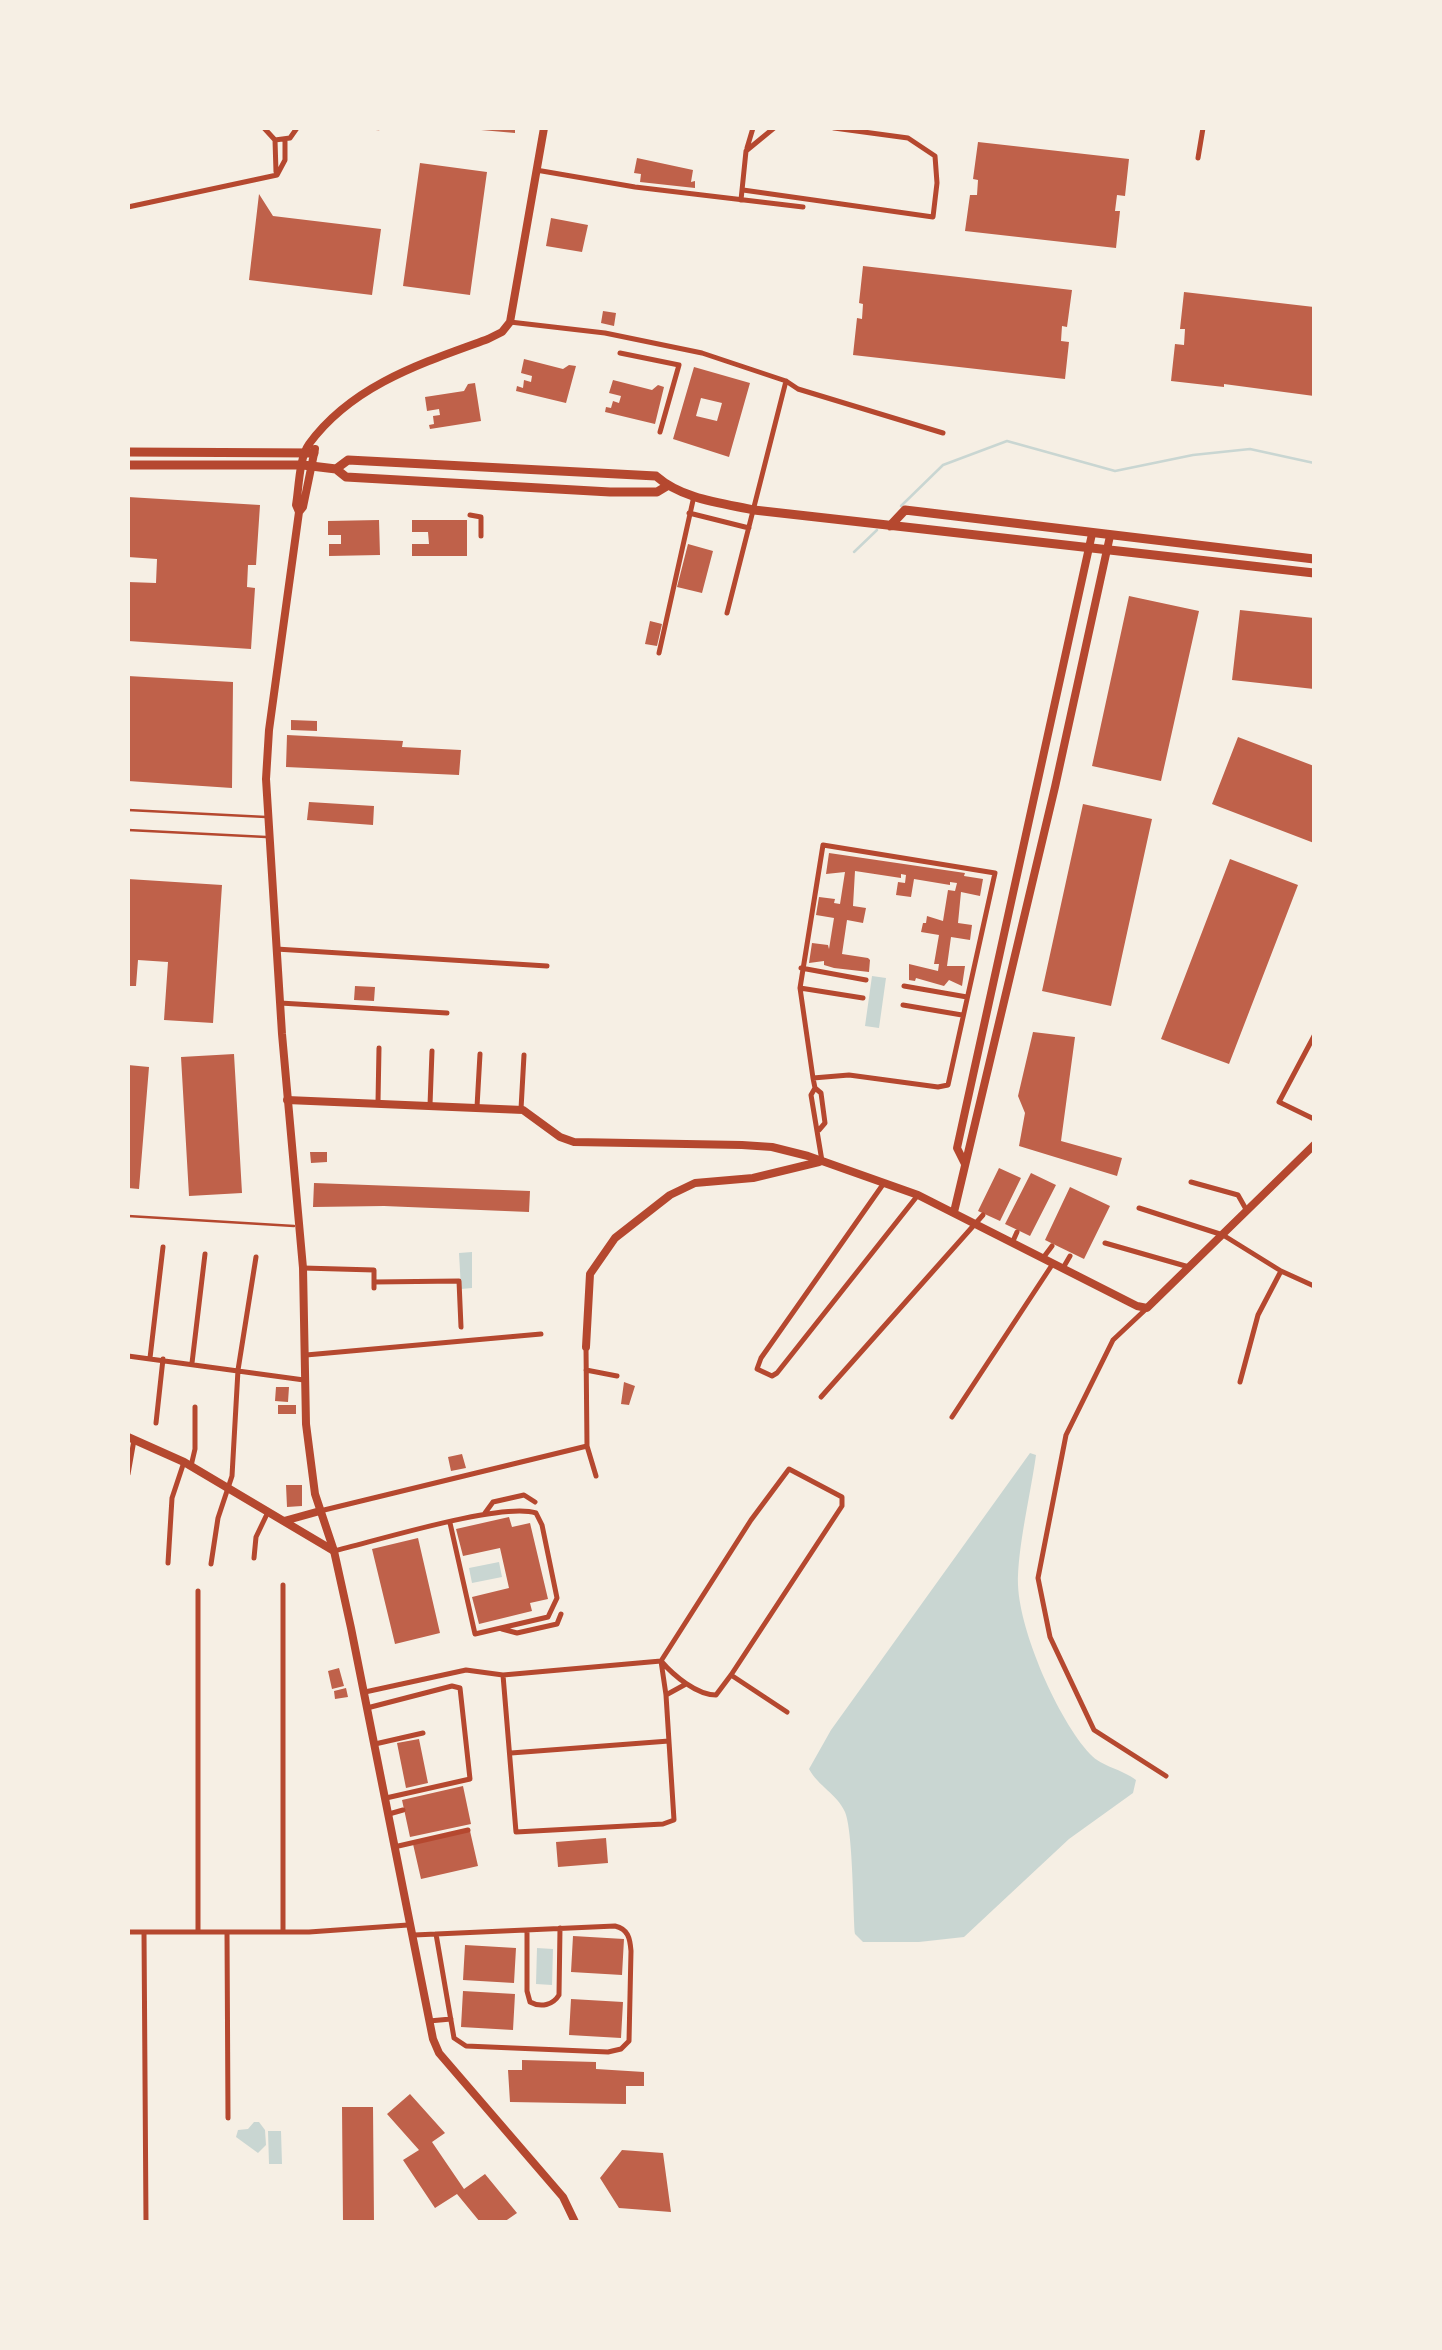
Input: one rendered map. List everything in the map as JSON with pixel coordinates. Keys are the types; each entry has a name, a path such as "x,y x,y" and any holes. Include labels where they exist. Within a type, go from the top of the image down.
{"main road":[{"path":"128,452 310,453"},
{"path":"336,469 348,460 656,476 667,486 694,496 754,510 1314,573"},
{"path":"128,465 307,466 336,469 346,477 526,487 657,492 667,486"},
{"path":"525,467 526,487"},
{"path":"890,526 905,510 1314,559"}],"street":[{"path":"264,128 276,140 285,140 298,128"},
{"path":"544,128 510,322 502,332 488,339 398,372 330,419 308,445 310,453 296,505 299,512 269,730 266,818 304,1268 304,1380 314,1494 334,1551 386,1798 410,1936 439,2054 563,2197 576,2222"},
{"path":"740,200 753,128"},
{"path":"746,151 774,128"},
{"path":"743,190 933,217 935,156 908,138 834,128"},
{"path":"1198,158 1203,128"},
{"path":"276,140 276,175"},
{"path":"128,207 276,175 286,160 285,140"},
{"path":"536,170 635,187 803,207"},
{"path":"510,322 605,333 702,352 786,381 798,389 943,433"},
{"path":"620,354 679,365 660,432"},
{"path":"727,613 786,381"},
{"path":"659,653 694,496"},
{"path":"689,513 749,528"},
{"path":"470,515 481,517 480,536"},
{"path":"966,1164 957,1148 1092,534"},
{"path":"954,1212 1110,536"},
{"path":"1038,782 1055,786"},
{"path":"814,1078 850,1075 948,1085 996,873 823,845 800,988 815,1088 821,1092 822,1161"},
{"path":"276,949 547,966"},
{"path":"801,968 866,980"},
{"path":"904,986 966,996"},
{"path":"800,988 863,998"},
{"path":"280,1003 447,1013"},
{"path":"902,1005 962,1015"},
{"path":"1314,1036 1279,1102 1314,1119"},
{"path":"378,1102 379,1048"},
{"path":"430,1105 432,1051"},
{"path":"477,1107 480,1054"},
{"path":"521,1110 524,1056"},
{"path":"287,1100 521,1110 574,1142 772,1147 918,1195 1015,1237 1053,1263 1147,1308"},
{"path":"1166,1776 1094,1730 1050,1637 1038,1578 1066,1435 1113,1340 1314,1144"},
{"path":"596,1476 587,1446 590,1274 616,1238 670,1196 696,1183 753,1178 822,1161"},
{"path":"1192,1182 1238,1195 1248,1211"},
{"path":"884,1183 760,1358 757,1369 761,1373 777,1373 918,1195"},
{"path":"1139,1208 1223,1236 1314,1286"},
{"path":"821,1396 983,1215"},
{"path":"1106,1243 1190,1268"},
{"path":"1044,1258 1052,1246"},
{"path":"150,1358 163,1247"},
{"path":"192,1363 206,1254"},
{"path":"1063,1268 1070,1256"},
{"path":"211,1564 218,1518 232,1476 238,1370 256,1257"},
{"path":"952,1417 1053,1263"},
{"path":"304,1268 374,1270 374,1285 458,1281 461,1328"},
{"path":"1240,1382 1258,1315 1281,1271"},
{"path":"303,1355 541,1334"},
{"path":"128,1356 304,1380"},
{"path":"156,1423 163,1359"},
{"path":"586,1370 617,1376"},
{"path":"168,1563 172,1498 195,1449 195,1407"},
{"path":"128,1474 130,1438 188,1464 334,1551 482,1515 523,1509 536,1513 557,1598 548,1617 475,1634 450,1523"},
{"path":"284,1521 587,1446"},
{"path":"364,1692 466,1670 503,1675 661,1661 687,1683 713,1697 731,1676 842,1506 842,1497 794,1469 785,1472 661,1661 674,1820 578,1832 516,1832 503,1675"},
{"path":"482,1515 494,1502 524,1496 535,1502"},
{"path":"254,1558 256,1538 268,1512"},
{"path":"283,1585 283,1932"},
{"path":"198,1592 198,1932"},
{"path":"499,1629 517,1633 557,1624 561,1614"},
{"path":"731,1676 787,1712"},
{"path":"666,1695 687,1683"},
{"path":"367,1708 452,1686 460,1688 470,1779 386,1798"},
{"path":"375,1744 423,1733"},
{"path":"511,1753 669,1741"},
{"path":"388,1814 403,1810"},
{"path":"394,1847 468,1830"},
{"path":"128,1932 283,1932 408,1925"},
{"path":"410,1936 436,1934 526,1931 560,1928 622,1928 630,1938 629,2040 622,2049 608,2052 466,2046 454,2038 436,1934"},
{"path":"526,1931 526,1990 530,2002 541,2005 554,2002 560,1991 560,1928"},
{"path":"144,1932 146,2222"},
{"path":"226,1932 228,2118"},
{"path":"429,2021 451,2019"}],"lane":[{"path":"366,128 378,129"},
{"path":"128,810 266,818"},
{"path":"128,830 267,838"},
{"path":"128,1216 301,1226"}],"shaded area":[{"path":"872,976 886,978 879,1028 865,1026"},
{"path":"472,1252 472,1288 461,1289 459,1253"},
{"path":"1030,1453 1036,1455 1018,1571 1026,1627 1054,1698 1078,1739 1095,1758 1136,1780 1133,1793 1069,1839 964,1937 863,1942 855,1934 845,1812 809,1769 831,1730"},
{"path":"499,1562 502,1577 472,1583 469,1568"},
{"path":"537,1948 553,1949 552,1985 536,1984"},
{"path":"254,2122 265,2130 266,2145 258,2153 236,2137 238,2130 248,2129"},
{"path":"268,2131 281,2131 282,2164 269,2164"}],"building":[{"path":"515,128 515,133 481,130"},
{"path":"978,142 1129,159 1125,196 1117,195 1115,211 1120,211 1116,248 965,231 970,195 977,195 978,180 973,179"},
{"path":"637,158 693,170 691,182 695,181 695,188 640,182 641,174 634,173"},
{"path":"420,163 487,172 470,295 403,286"},
{"path":"259,194 273,216 381,229 372,295 249,280"},
{"path":"551,218 588,225 582,252 546,246"},
{"path":"863,266 1072,290 1067,327 1062,326 1061,341 1069,342 1065,379 853,355 857,318 862,319 863,304 859,303"},
{"path":"1184,292 1314,307 1314,396 1171,381 1175,344 1184,345 1185,329 1180,329"},
{"path":"603,311 616,313 614,326 601,323"},
{"path":"524,359 563,369 576,366 566,403 516,391 517,386 523,388 524,380 531,382 532,376 521,373"},
{"path":"694,367 750,383 729,457 673,439","holes":["701,398 722,403 717,421 696,416"]},
{"path":"613,380 652,390 658,385 664,387 655,424 605,412 613,401 619,403 621,396 609,393"},
{"path":"475,383 481,421 430,429 433,416 440,415 439,409 427,411 425,397 464,391 468,384"},
{"path":"128,497 260,505 256,565 248,565 247,587 255,588 251,649 128,641 128,582 156,583 157,559 128,557"},
{"path":"379,520 380,555 329,556 329,544 341,544 341,535 328,535 328,521"},
{"path":"412,520 467,520 467,556 412,556 412,544 429,544 428,532 412,532"},
{"path":"688,544 713,551 702,593 677,587"},
{"path":"1129,596 1199,611 1161,781 1092,766"},
{"path":"1240,610 1314,618 1314,689 1232,680"},
{"path":"650,621 662,624 657,646 645,644"},
{"path":"128,676 233,682 232,788 128,781"},
{"path":"291,720 317,721 317,731 291,730"},
{"path":"287,735 403,741 402,747 461,750 459,775 286,767"},
{"path":"1238,737 1314,766 1314,843 1212,804"},
{"path":"309,802 374,806 373,825 307,820"},
{"path":"1083,804 1152,819 1111,1006 1042,991"},
{"path":"829,853 983,879 980,896 961,892 958,923 972,925 970,940 951,937 947,966 965,966 962,986 949,980 944,986 916,978 909,980 909,964 938,971 939,964 934,964 939,935 921,932 927,916 943,921 948,890 955,891 957,883 914,879 911,897 896,895 898,882 905,883 906,875 901,874 901,878 855,871 853,906 866,908 863,923 847,920 842,954 868,958 869,972 834,968 824,965 824,961 809,963 812,943 828,945 829,949 834,918 816,915 819,897 835,899 834,903 840,904 845,872 826,874"},
{"path":"1230,859 1298,885 1229,1064 1161,1039"},
{"path":"128,879 222,885 213,1023 164,1020 168,962 138,960 136,986 128,986"},
{"path":"355,986 375,987 374,1001 354,1000"},
{"path":"1033,1032 1075,1037 1061,1141 1122,1158 1117,1176 1019,1146 1025,1113 1018,1096"},
{"path":"234,1054 242,1193 189,1196 181,1057"},
{"path":"128,1065 149,1067 139,1189 128,1188"},
{"path":"310,1152 327,1152 327,1162 311,1163"},
{"path":"999,1168 1021,1178 1000,1221 978,1211"},
{"path":"1031,1173 1056,1185 1030,1236 1005,1224"},
{"path":"314,1183 530,1191 529,1212 313,1207"},
{"path":"1070,1187 1110,1206 1084,1259 1045,1240"},
{"path":"624,1382 635,1386 629,1405 621,1404"},
{"path":"276,1387 289,1387 288,1402 275,1401"},
{"path":"278,1405 296,1405 296,1414 278,1414"},
{"path":"462,1454 466,1468 451,1471 448,1457"},
{"path":"286,1485 302,1485 302,1506 287,1507"},
{"path":"509,1517 512,1527 530,1523 548,1599 530,1603 532,1611 479,1624 472,1597 509,1588 500,1548 463,1556 456,1529"},
{"path":"418,1538 440,1633 395,1644 372,1549"},
{"path":"339,1668 344,1686 332,1689 328,1671"},
{"path":"346,1688 348,1697 335,1699 334,1691"},
{"path":"419,1739 428,1783 406,1788 397,1743"},
{"path":"463,1786 471,1824 410,1837 402,1800"},
{"path":"470,1831 478,1866 421,1879 413,1844"},
{"path":"606,1838 608,1863 558,1867 556,1842"},
{"path":"573,1936 624,1939 622,1975 571,1972"},
{"path":"465,1945 516,1948 514,1983 463,1980"},
{"path":"463,1991 515,1994 513,2030 461,2027"},
{"path":"571,1999 623,2002 621,2038 569,2035"},
{"path":"522,2060 596,2062 596,2069 644,2072 644,2086 626,2086 626,2104 510,2102 508,2070 522,2070"},
{"path":"410,2094 445,2133 432,2142 464,2189 485,2174 517,2213 504,2222 480,2222 457,2194 435,2208 403,2160 419,2150 387,2114"},
{"path":"342,2107 373,2107 374,2222 343,2222"},
{"path":"622,2150 663,2153 671,2212 619,2208 600,2178"}],"waterway":[{"path":"901,506 943,465 1007,441 1115,471 1193,455 1250,449 1314,463"},
{"path":"854,552 877,530"}]}
